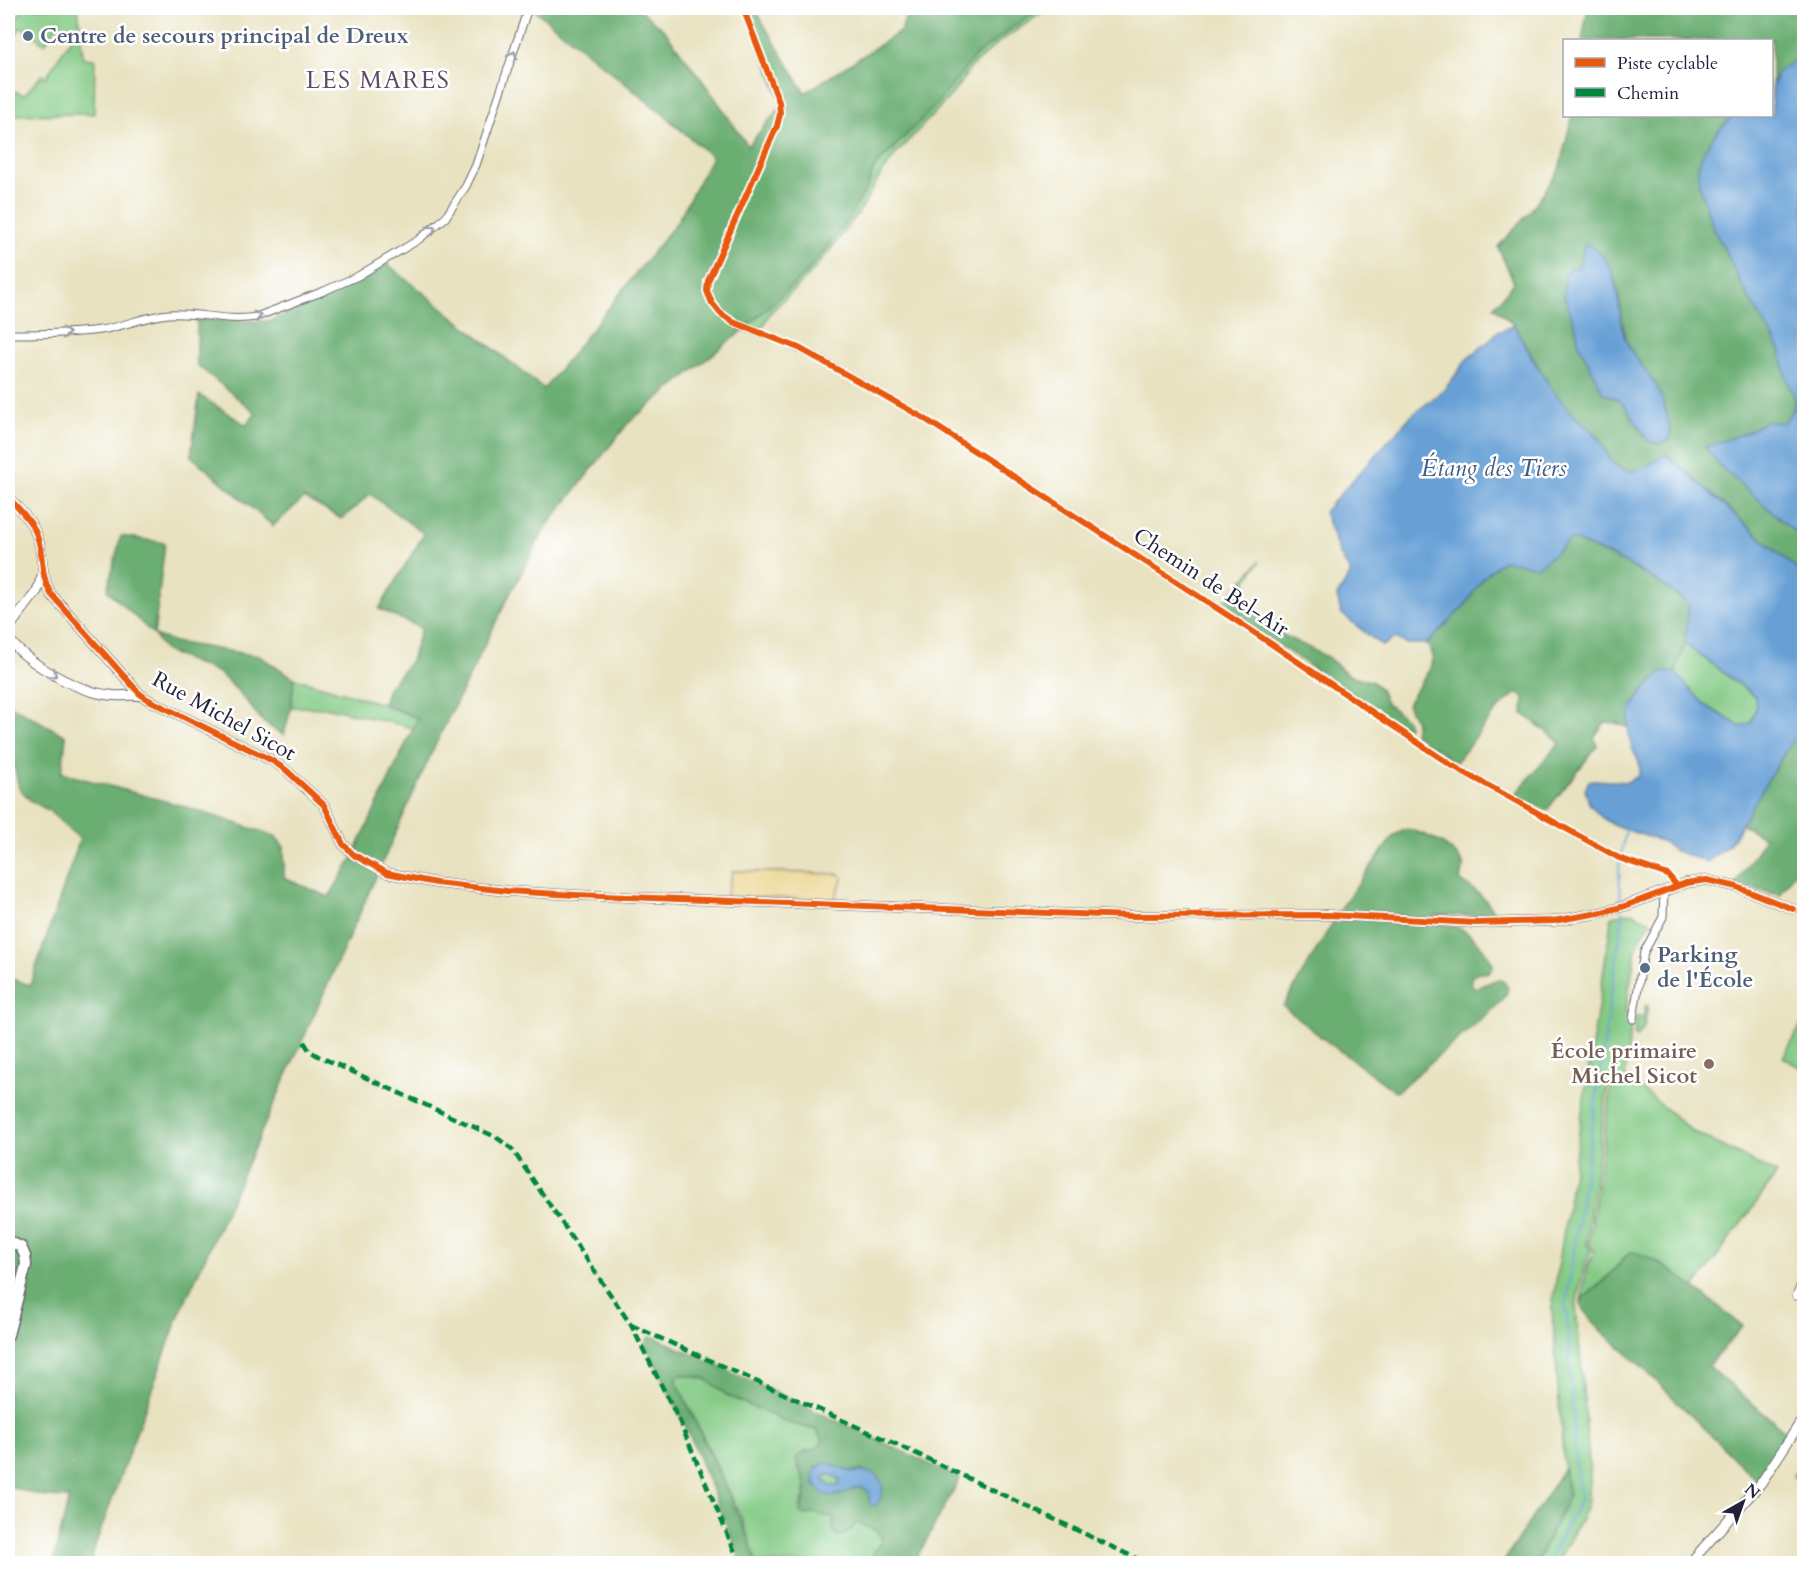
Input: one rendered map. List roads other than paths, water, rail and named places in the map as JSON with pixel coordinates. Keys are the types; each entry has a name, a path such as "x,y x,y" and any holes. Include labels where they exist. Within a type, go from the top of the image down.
{"main road":[{"path":"8,1241 21,1247 26,1265 8,1335"}],"street":[{"path":"8,334 101,330 166,315 188,314 246,319 256,317 344,283 405,249 439,224 466,186 482,151 528,8"},
{"path":"710,299 707,288 709,277 777,126 780,114 777,98 743,8"},
{"name":"Chemin de Bel-Air","path":"720,313 738,325 782,341 814,356 922,417 1249,629 1451,765 1622,859 1668,875 1677,886"},
{"name":"Rue Michel Sicot","path":"8,497 35,531 39,543 42,574 49,590 58,603 142,696 271,760 286,770 324,805 342,842 349,851 381,870 420,881 507,891 575,895 1131,916 1329,915 1476,923 1553,921 1622,907 1664,891"},
{"path":"8,629 37,591 42,574"},
{"path":"8,638 28,656 72,686 110,696 142,696"},
{"path":"1633,1019 1644,952 1662,921 1664,891 1695,881 1712,881 1737,887 1804,913"},
{"path":"1796,1296 1804,1278"},
{"path":"1689,1563 1761,1484 1804,1417"}],"water":[{"path":"1804,53 1804,540 1720,466 1705,447 1747,432 1766,421 1783,423 1792,412 1796,401 1786,376 1780,349 1750,300 1712,225 1699,184 1698,166 1705,149 1732,117 1773,117 1773,84 1777,73"},
{"path":"1585,244 1606,260 1612,272 1625,338 1635,357 1656,385 1661,397 1671,438 1660,444 1648,441 1626,407 1617,399 1603,393 1579,344 1576,328 1564,295 1565,278 1569,269 1579,267"},
{"name":"Étang des Tiers","path":"1514,325 1553,390 1572,414 1600,440 1614,464 1625,470 1636,471 1666,454 1804,576 1804,725 1786,750 1729,845 1707,862 1673,850 1664,842 1615,826 1601,817 1589,803 1585,790 1589,781 1627,782 1639,776 1640,765 1629,737 1630,716 1638,698 1661,672 1675,673 1705,705 1741,727 1751,723 1756,708 1755,696 1685,644 1689,605 1676,594 1618,559 1571,539 1538,567 1503,560 1483,578 1465,605 1427,644 1407,644 1395,638 1382,646 1341,613 1337,596 1351,573 1340,555 1324,512 1410,417 1446,388 1467,359 1496,333"},
{"path":"827,1463 851,1472 867,1472 876,1475 883,1487 881,1499 875,1506 871,1505 869,1492 859,1488 834,1496 823,1493 818,1489 814,1479 816,1469","holes":["829,1474 840,1479 839,1485 831,1486 825,1482 824,1478"]}],"waterway":[{"path":"1621,905 1619,867 1626,829"},
{"path":"1547,1564 1581,1498 1576,1464 1566,1304 1622,910"}],"tunnel":[{"path":"710,299 720,313"}],"place":[{"name":"Centre de secours principal de Dreux","path":"28,36"},
{"name":"Parking de l'École","path":"1645,968"},
{"name":"École primaire Michel Sicot","path":"1709,1064"}],"district":[{"name":"LES MARES","path":"378,80"}]}
